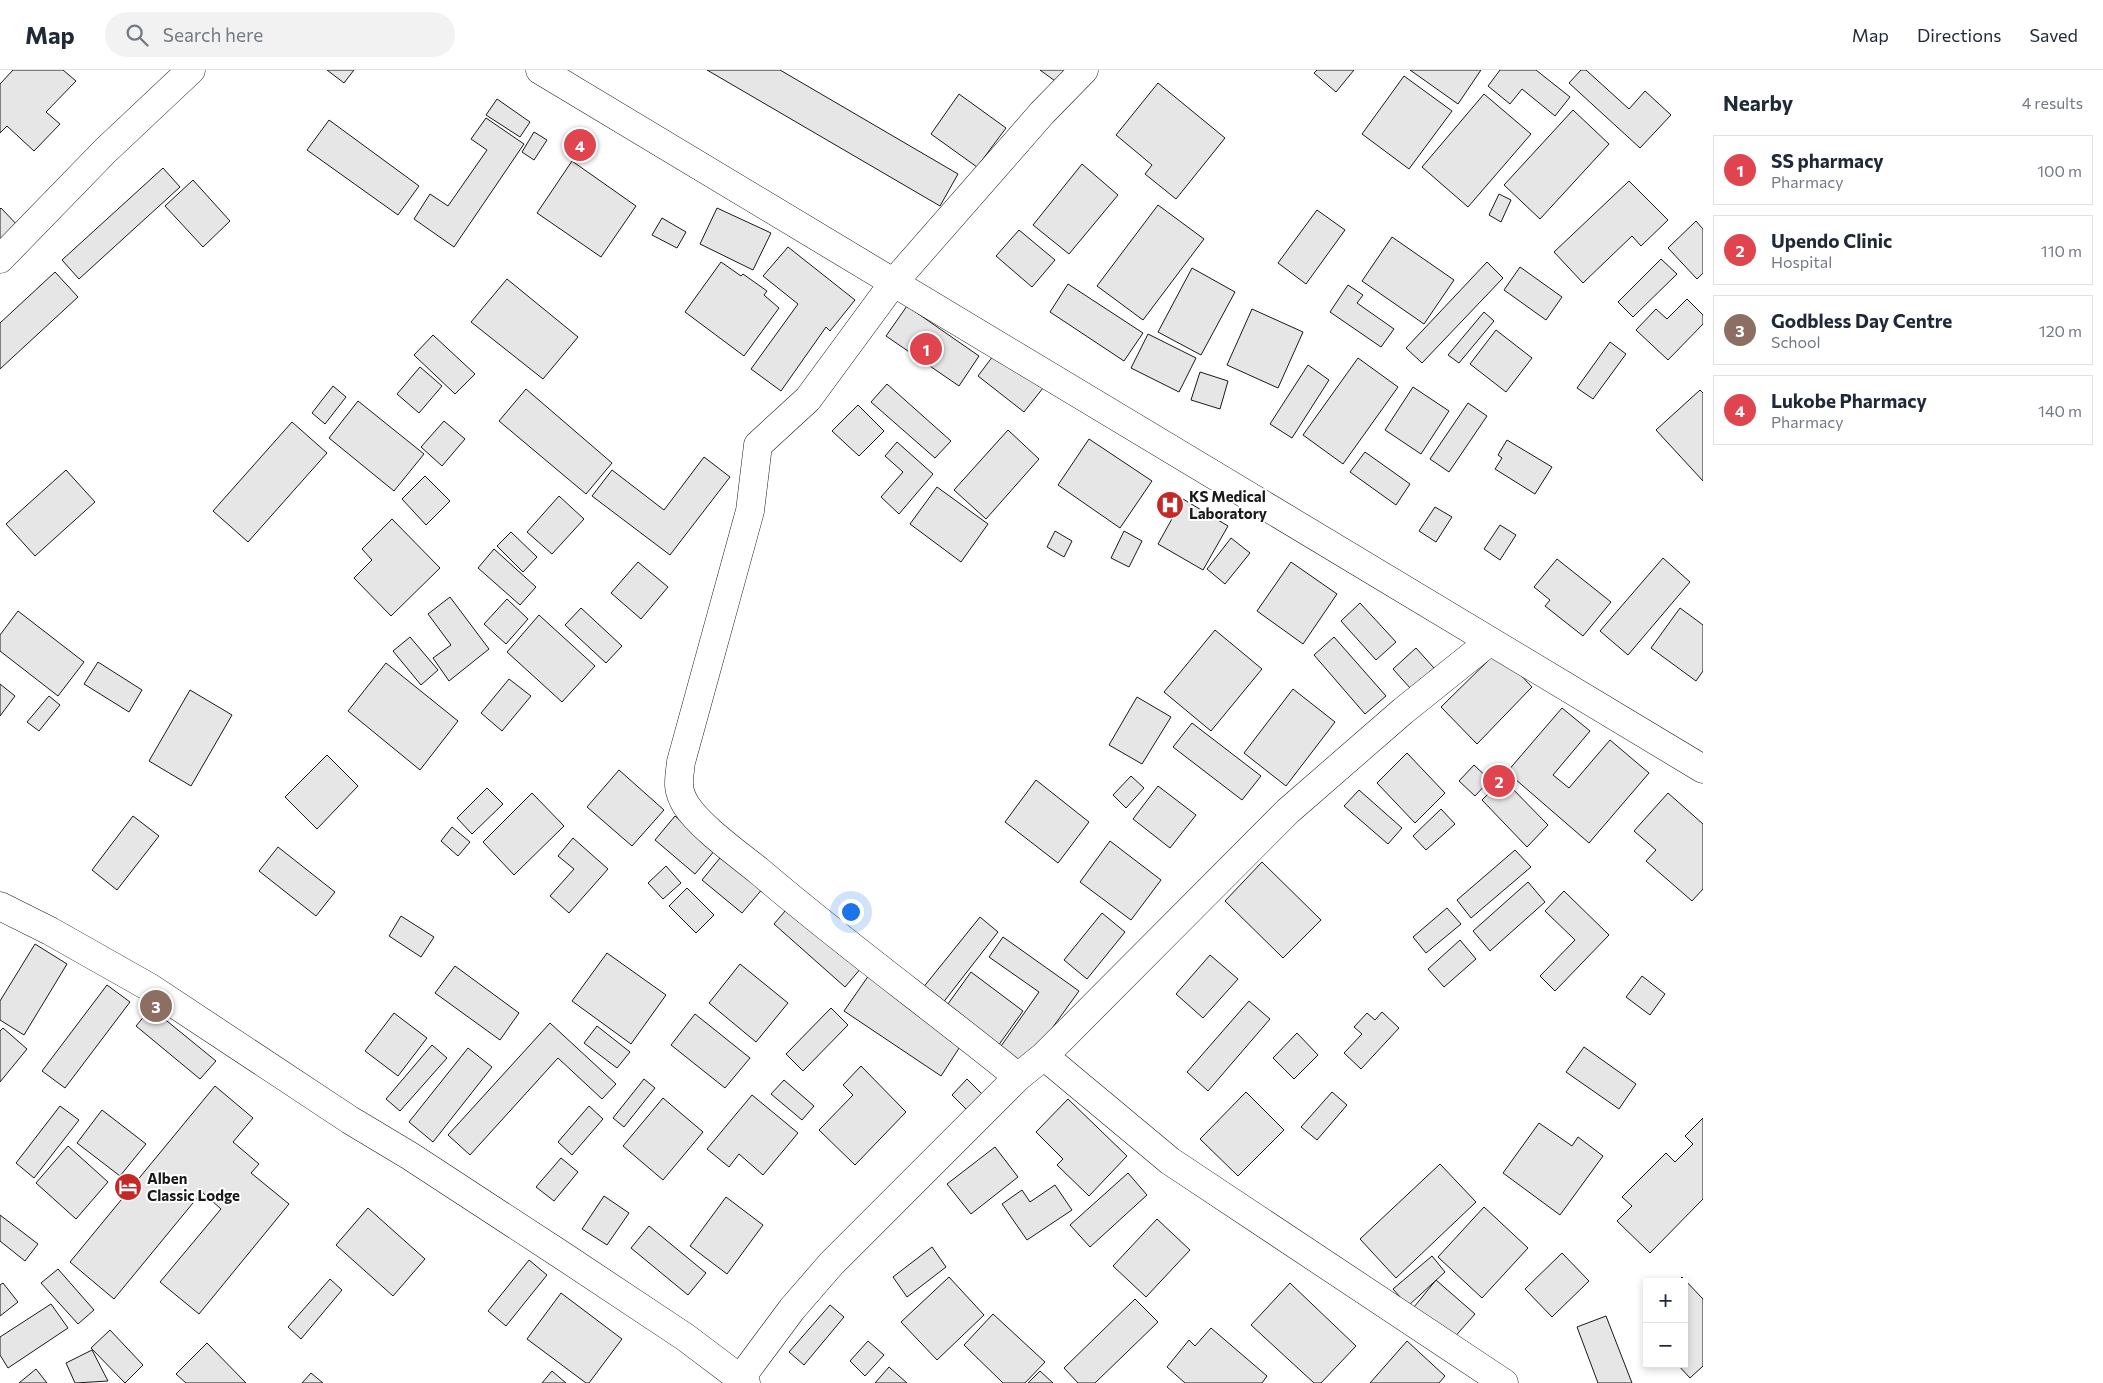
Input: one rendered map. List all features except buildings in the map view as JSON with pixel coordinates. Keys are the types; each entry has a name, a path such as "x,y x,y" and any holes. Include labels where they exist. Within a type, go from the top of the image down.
{"street":[{"path":"0,259 105,151 192,70"},
{"path":"1018,1077 949,1021 854,949 718,837 687,807 678,789 681,762 750,511 758,446 808,399 894,282 1042,113 1084,70"},
{"path":"556,74 894,282 1489,642 1702,767"},
{"path":"0,906 50,931 149,987 685,1337 741,1382 792,1309 832,1264 1018,1077 1044,1056 1288,811 1403,711 1489,642"},
{"path":"1044,1056 1170,1161 1504,1383"}],"place":[{"name":"Lukobe Pharmacy","path":"580,145"},
{"name":"SS pharmacy","path":"926,349"},
{"name":"KS Medical Laboratory","path":"1170,505"},
{"name":"Upendo Clinic","path":"1499,781"},
{"name":"Godbless Day Centre","path":"156,1006"},
{"name":"Alben Classic Lodge","path":"128,1187"}]}
